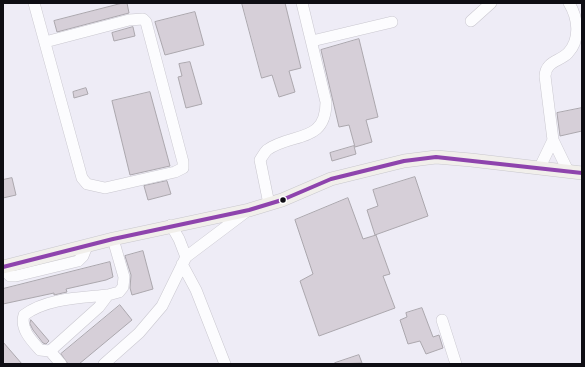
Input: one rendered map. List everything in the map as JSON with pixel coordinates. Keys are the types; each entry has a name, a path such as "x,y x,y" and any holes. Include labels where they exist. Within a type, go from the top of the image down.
{"main road":[{"path":"3,268 171,225 249,210 269,204 331,179 404,161 436,157 540,167 582,173"}],"street":[{"path":"34,3 82,178 87,184 105,188 174,172 183,168 183,162 146,22 143,19 129,20 45,42"},
{"path":"269,204 260,160 267,151 313,133 322,125 326,114 326,102 302,3"},
{"path":"470,21 491,3"},
{"path":"568,3 573,10 577,25 577,33 567,53 549,64 545,70 553,140 568,171"},
{"path":"312,41 392,22"},
{"path":"540,167 553,140"},
{"path":"104,364 139,333 162,306 184,261 249,210"},
{"path":"171,225 179,239 184,261 225,364"},
{"path":"60,364 50,351 40,350 29,338 23,326 24,315 40,306 55,302 108,295 119,292 123,287 124,282 113,239"},
{"path":"50,351 99,307 108,295"},
{"path":"442,320 456,364"}],"building":[{"path":"127,3 129,13 57,32 54,21"},
{"path":"242,3 285,3 301,68 289,71 295,92 279,97 272,75 262,78"},
{"path":"195,12 204,45 165,55 155,22"},
{"path":"133,27 135,36 114,41 112,33"},
{"path":"359,39 378,117 366,120 372,142 355,147 349,125 339,127 321,50"},
{"path":"190,62 202,104 186,108 178,77 182,76 179,64"},
{"path":"86,88 88,94 74,98 73,92"},
{"path":"150,92 170,166 130,175 112,101"},
{"path":"582,108 582,131 560,136 557,113"},
{"path":"354,146 356,154 332,161 330,153"},
{"path":"415,177 428,216 375,235 367,210 378,206 373,190"},
{"path":"12,178 16,195 3,198 3,180"},
{"path":"167,181 171,194 148,200 144,186"},
{"path":"348,198 363,239 376,235 390,274 383,276 395,308 319,336 300,281 313,274 295,220"},
{"path":"143,251 153,289 132,295 130,288 131,275 125,256"},
{"path":"110,262 113,277 106,280 66,289 67,292 54,295 54,293 3,304 3,289"},
{"path":"120,305 132,320 79,364 68,364 61,354"},
{"path":"422,308 433,337 439,335 443,348 426,354 420,341 408,344 400,320 407,317 406,313"},
{"path":"31,320 49,341 46,344 43,343 33,330 30,324"},
{"path":"3,342 22,364 3,364"},
{"path":"359,355 362,363 335,363"}],"transit line":[{"path":"3,267 113,239 249,210 282,200 331,179 404,161 436,157 582,173"}]}
